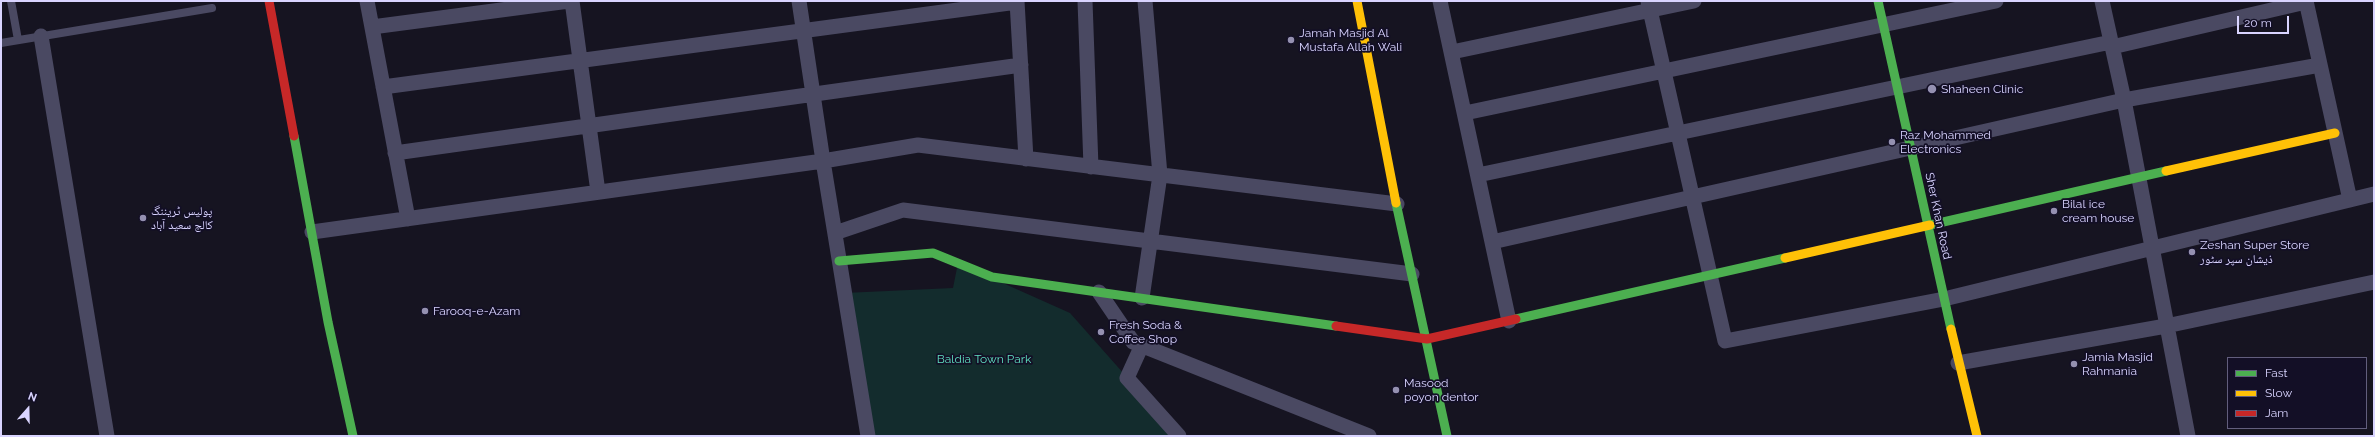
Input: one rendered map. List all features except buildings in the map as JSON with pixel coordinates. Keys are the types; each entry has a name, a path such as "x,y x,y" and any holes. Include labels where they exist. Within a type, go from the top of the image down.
{"street":[{"path":"269,1 328,322 353,436"},
{"path":"367,1 408,219"},
{"path":"372,27 570,1 598,192"},
{"path":"799,1 823,161 868,436"},
{"path":"383,87 1017,1 1026,159"},
{"path":"1085,1 1091,167"},
{"path":"1142,298 1160,175 1145,1"},
{"path":"1357,1 1397,204 1448,436"},
{"path":"1440,1 1509,321"},
{"path":"1452,52 1649,6 1694,1"},
{"name":"Sher Khan Road","path":"1878,1 1958,363 1977,436"},
{"path":"1465,113 1996,1"},
{"path":"2102,1 2124,100 2188,436"},
{"path":"1478,176 2306,2 2350,200"},
{"path":"1649,6 1709,276 1725,341 1944,299 2374,194"},
{"path":"41,36 107,436"},
{"path":"396,153 813,96 1021,65"},
{"path":"1492,242 2124,100 2320,65"},
{"path":"839,261 933,253 992,277 1427,339 2335,133"},
{"path":"312,232 823,161 918,145 1397,204"},
{"path":"835,233 903,210 1412,274"},
{"path":"1958,363 2166,326 2374,282"},
{"path":"1099,292 1133,342 1369,436"},
{"path":"1142,345 1127,378 1179,436"}],"lane":[{"path":"11,1 18,40"},
{"path":"1,42 212,8"}],"green space":[{"name":"Baldia Town Park","path":"958,263 1070,313 1179,436 868,436 844,293 953,288"}],"traffic: fast":[{"path":"1878,1 1951,329"},
{"path":"294,136 328,322 353,436"},
{"path":"1930,225 2166,171"},
{"path":"1396,203 1447,436"},
{"path":"839,261 933,253 992,277 1336,326"},
{"path":"1516,319 1785,258"}],"traffic: slow":[{"path":"1357,1 1396,203"},
{"path":"2166,171 2335,133"},
{"path":"1785,258 1930,225"},
{"path":"1951,329 1977,436"}],"traffic: jam":[{"path":"269,1 294,136"},
{"path":"1336,326 1427,339 1516,319"}],"place":[{"name":"Jamah Masjid Al Mustafa Allah Wali","path":"1291,40"},
{"name":"Shaheen Clinic","path":"1932,89"},
{"name":"Raz Mohammed Electronics","path":"1892,142"},
{"name":"Bilal ice cream house","path":"2054,211"},
{"name":"پولیس ٹریننگ کالج سعید آباد","path":"143,218"},
{"name":"Zeshan Super Store ذیشان سپر سٹور","path":"2192,252"},
{"name":"Farooq-e-Azam","path":"425,311"},
{"name":"Fresh Soda & Coffee Shop","path":"1101,332"},
{"name":"Jamia Masjid Rahmania","path":"2074,364"},
{"name":"Masood poyon dentor","path":"1396,390"}]}
